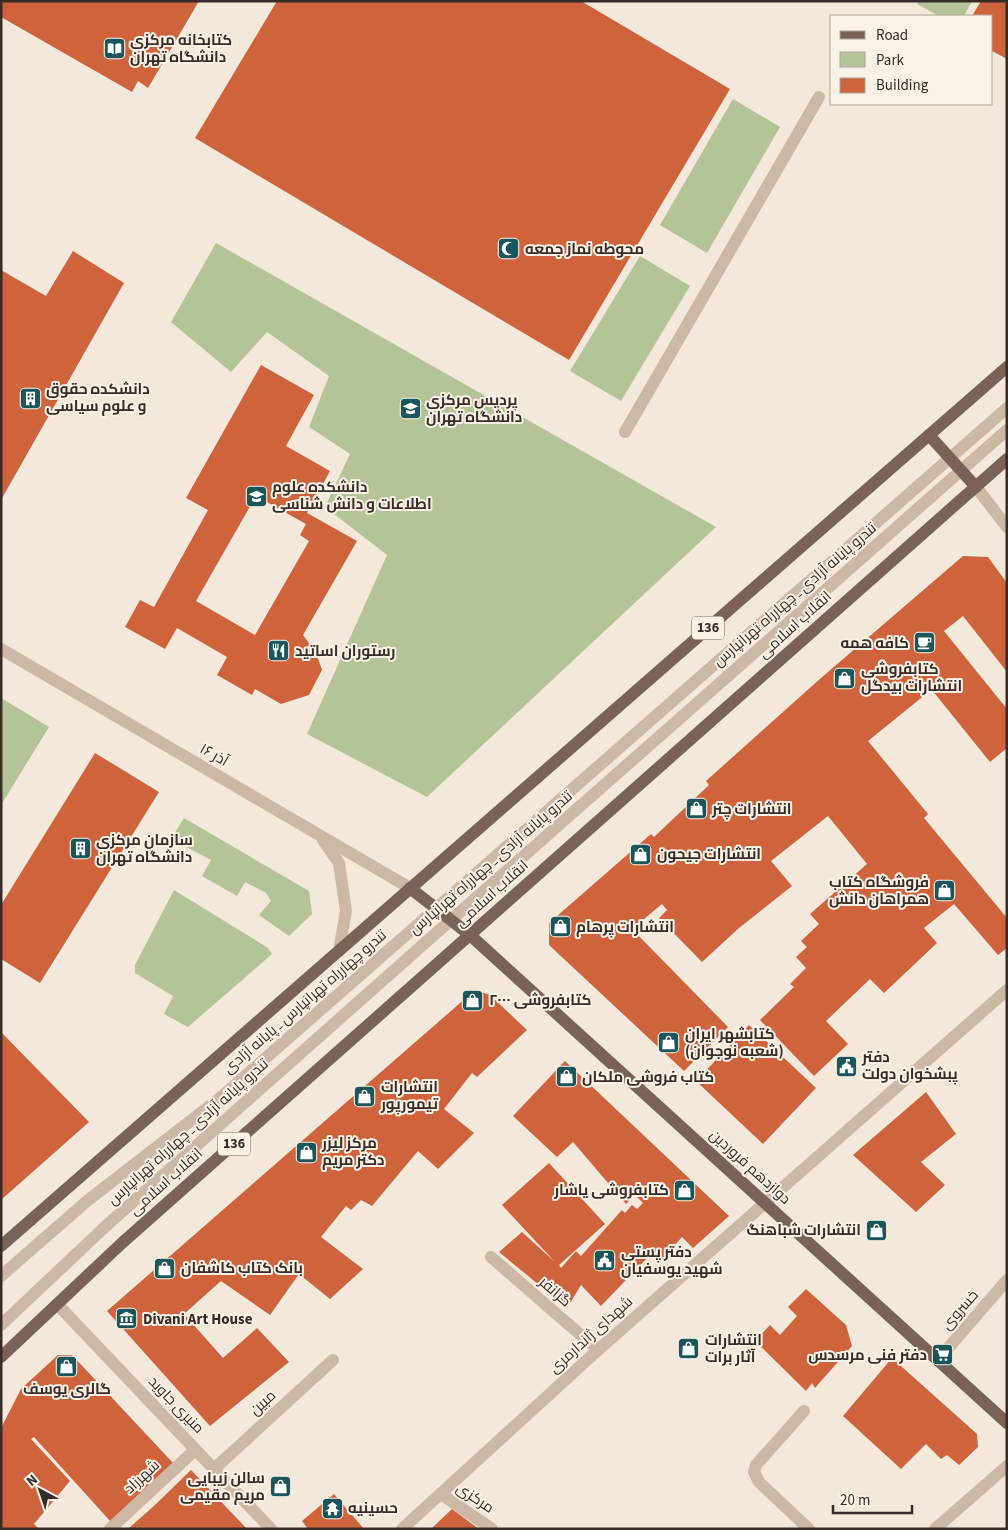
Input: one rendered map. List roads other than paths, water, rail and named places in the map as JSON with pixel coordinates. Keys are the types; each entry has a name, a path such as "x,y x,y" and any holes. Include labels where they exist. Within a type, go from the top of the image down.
{"main road":[{"name":"136","path":"1,1246 1007,367"},
{"path":"929,435 976,487"},
{"name":"انقلاب اسلامی","path":"1,1357 130,1236 1007,459"},
{"name":"دوازدهم فروردین","path":"410,888 470,935 1007,1423"}],"street":[{"path":"625,432 819,97"},
{"name":"تندرو چهارراه تهرانپارس ـ پایانه آزادی","path":"1,1276 87,1200 220,1098 1007,408"},
{"name":"تندرو پایانه آزادی ـ چهارراه تهرانپارس","path":"1,1325 108,1225 450,919 1007,430"},
{"path":"976,487 1007,527"},
{"name":"۱۶ آذر","path":"1,649 410,888"},
{"path":"320,836 339,863 346,911 339,952"},
{"name":"شهدای ژاندارمری","path":"402,1529 598,1350 1007,990"},
{"name":"گزانفر","path":"491,1258 598,1350"},
{"name":"خسروی","path":"938,1360 1007,1280"},
{"name":"منیری جاوید","path":"57,1304 271,1529"},
{"name":"مبین","path":"214,1469 333,1360"},
{"path":"804,1411 756,1465 754,1472 759,1482 808,1529"},
{"name":"شهرزاد","path":"110,1529 195,1450"},
{"path":"935,1529 1007,1466"},
{"name":"مرکزی","path":"441,1494 492,1529"}],"place":[{"name":"کتابخانه مرکزی دانشگاه تهران","path":"114,49"},
{"name":"محوطه نماز جمعه","path":"509,249"},
{"name":"دانشکده حقوق و علوم سیاسی","path":"30,398"},
{"name":"پردیس مرکزی دانشگاه‌ تهران","path":"410,409"},
{"name":"دانشکده علوم اطلاعات و دانش شناسی","path":"256,496"},
{"name":"کافه همه","path":"925,643"},
{"name":"رستوران اساتید","path":"279,651"},
{"name":"کتابفروشی انتشارات بیدگل","path":"845,678"},
{"name":"انتشارات چتر","path":"696,809"},
{"name":"سازمان مرکزی دانشگاه تهران","path":"80,849"},
{"name":"انتشارات جیحون","path":"641,854"},
{"name":"فروشگاه کتاب همراهان دانش","path":"945,891"},
{"name":"انتشارات پرهام","path":"560,927"},
{"name":"کتابفروشی ۲۰۰۰","path":"473,1000"},
{"name":"کتابشهر ایران (شعبه نوجوان)","path":"669,1043"},
{"name":"دفتر پبشخوان دولت","path":"846,1066"},
{"name":"کتاب فروشی ملکان","path":"566,1077"},
{"name":"انتشارات تیمورپور","path":"365,1096"},
{"name":"مرکز لیزر دکتر مریم","path":"306,1152"},
{"name":"کتابفروشی یاشار","path":"685,1190"},
{"name":"انتشارات شباهنگ","path":"877,1230"},
{"name":"دفتر پستی شهید یوسفیان","path":"605,1261"},
{"name":"بانک کتاب کاشفان","path":"165,1268"},
{"name":"Divani Art House","path":"127,1319"},
{"name":"انتشارات آثار برات","path":"689,1349"},
{"name":"دفتر فنی مرسدس","path":"943,1355"},
{"name":"گالری یوسف","path":"67,1366"},
{"name":"سالن زیبایی مریم مقیمی","path":"281,1487"},
{"name":"حسینیه","path":"332,1508"}]}
